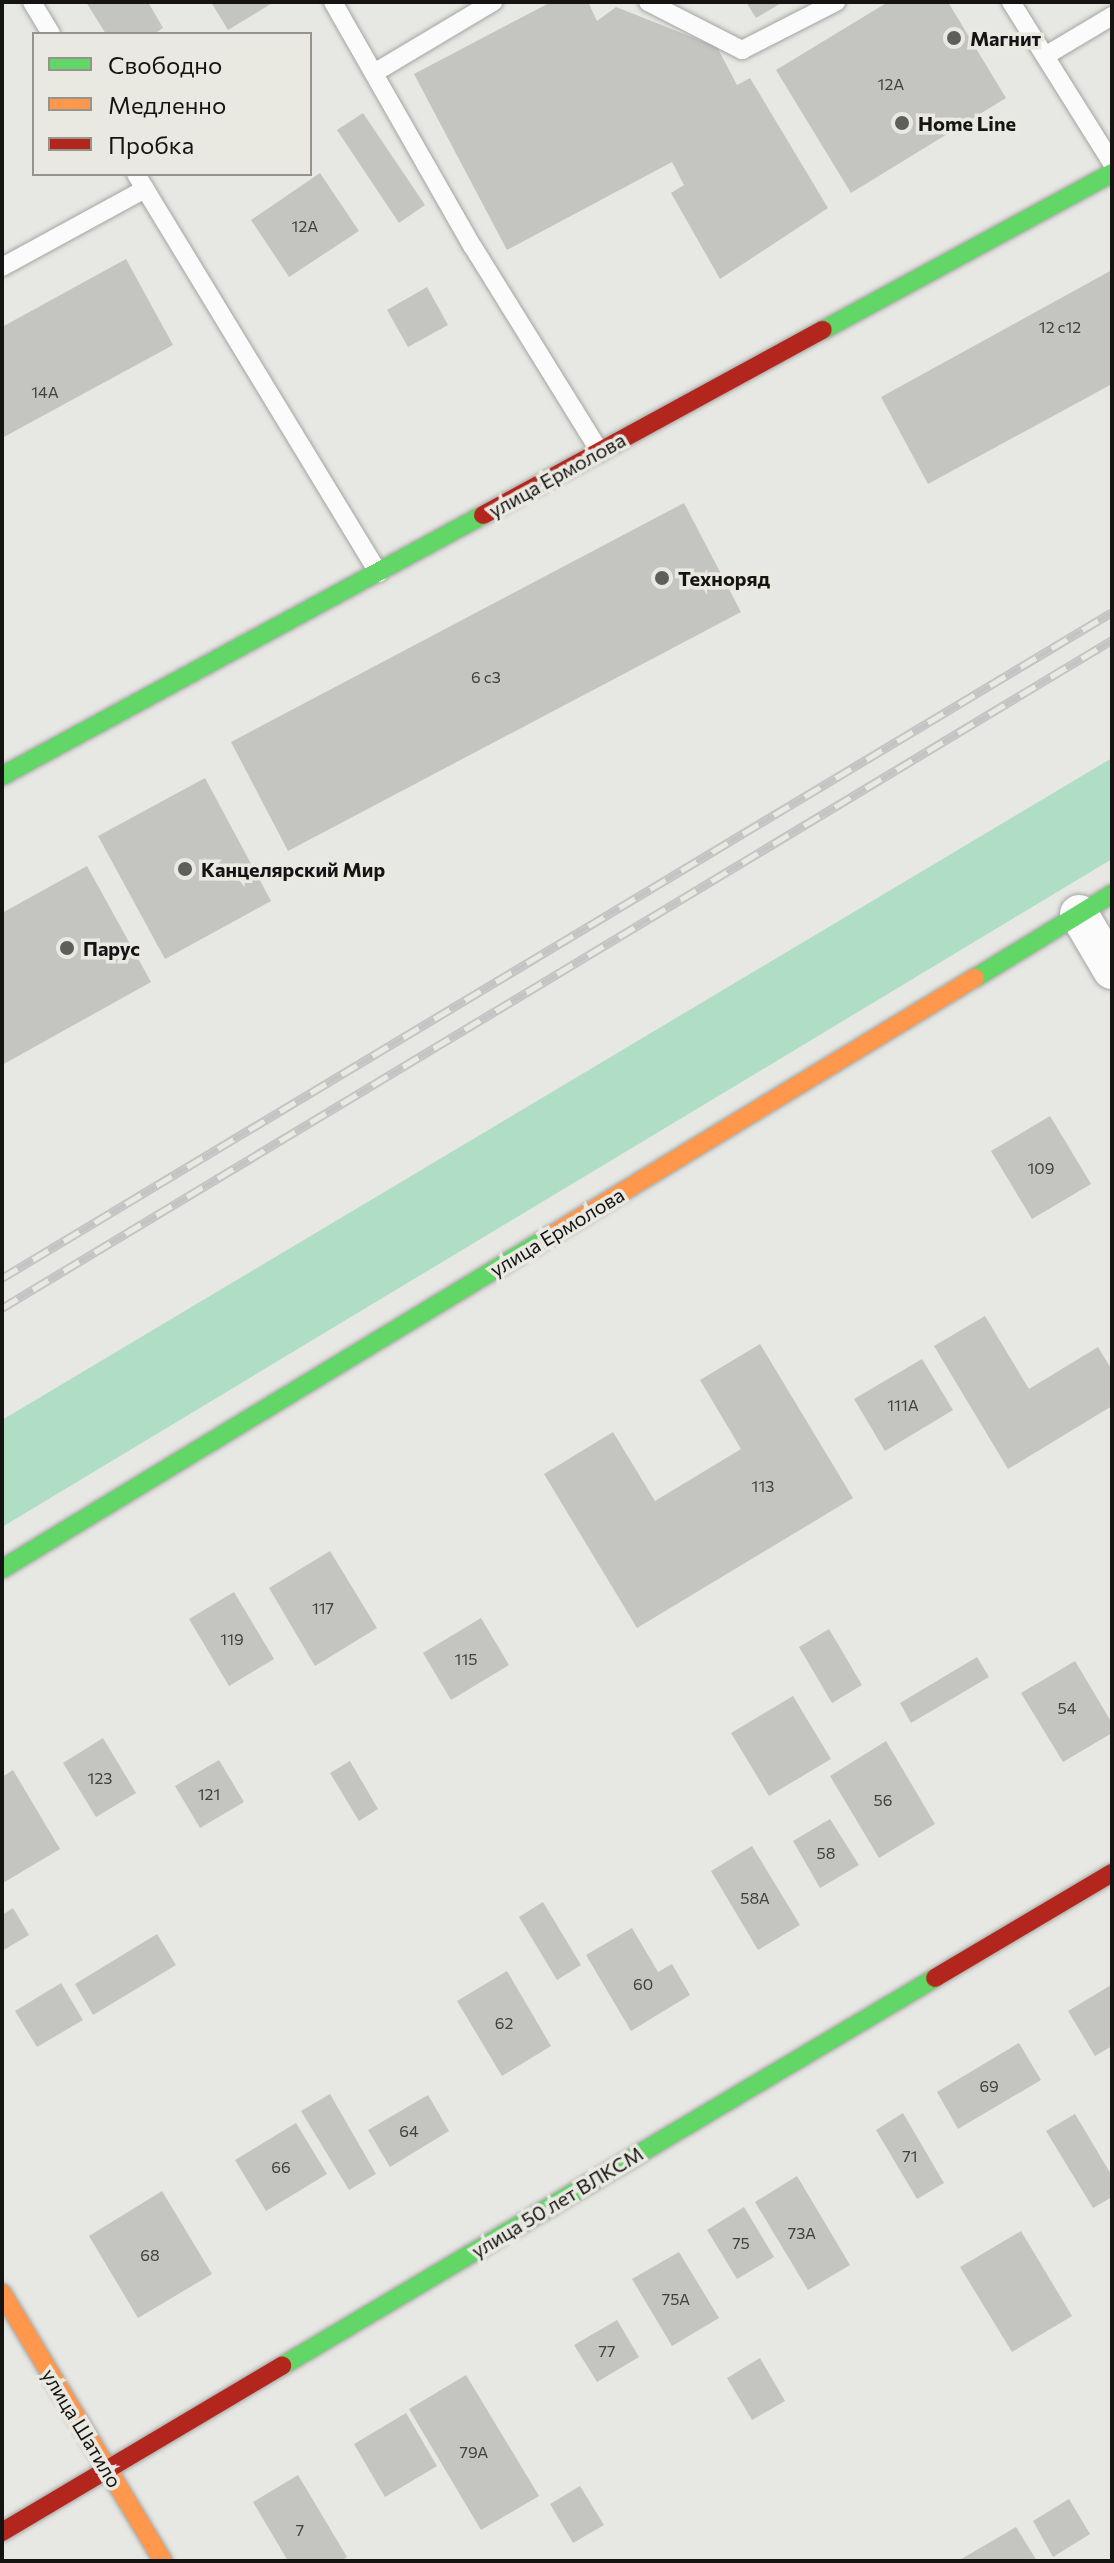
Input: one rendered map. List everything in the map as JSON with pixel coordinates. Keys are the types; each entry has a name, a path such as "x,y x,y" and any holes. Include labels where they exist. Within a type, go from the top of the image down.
{"street":[{"name":"улица Ермолова","path":"2,776 1112,173"},
{"name":"улица Ермолова","path":"2,1569 1112,894"},
{"path":"1079,914 1112,970"},
{"name":"улица 50 лет ВЛКСМ","path":"2,2532 1112,1873"},
{"name":"улица Шатило","path":"2,2293 163,2561"}],"lane":[{"path":"32,2 50,32"},
{"path":"333,2 473,247 600,452"},
{"path":"374,73 493,2"},
{"path":"648,2 742,50 836,2"},
{"path":"1011,2 1112,163"},
{"path":"1045,56 1112,16"},
{"path":"2,267 141,181 379,573"}],"green space":[{"path":"1112,758 1112,859 2,1527 2,1420"}],"building":[{"path":"86,2 148,2 163,28 157,32 105,32"},
{"path":"211,2 274,2 228,30"},
{"path":"551,2 588,2 597,21 616,7 717,47 737,85 750,78 828,208 720,279 671,193 684,185 672,162 507,250 414,74"},
{"path":"746,2 783,2 756,18"},
{"path":"888,2 948,2 1006,98 851,193 776,70"},
{"path":"363,113 425,205 399,223 337,130"},
{"path":"320,173 359,231 289,277 251,220"},
{"path":"126,259 173,345 2,438 2,327"},
{"path":"1112,270 1112,384 928,484 881,397"},
{"path":"427,287 448,325 408,347 387,310"},
{"path":"684,503 741,612 288,851 231,742"},
{"name":"Канцелярский Мир","path":"205,778 271,901 165,959 98,836"},
{"name":"Парус","path":"87,866 151,982 2,1065 2,913"},
{"path":"1050,1116 1091,1184 1032,1219 991,1151"},
{"path":"985,1316 1029,1389 1098,1347 1112,1370 1112,1406 1008,1469 934,1346"},
{"path":"760,1344 853,1498 637,1628 544,1474 613,1432 655,1501 741,1449 700,1380"},
{"path":"922,1359 953,1410 885,1451 854,1399"},
{"path":"330,1551 377,1628 315,1666 269,1588"},
{"path":"234,1592 274,1659 229,1686 189,1619"},
{"path":"481,1618 509,1665 451,1700 423,1653"},
{"path":"829,1629 862,1685 832,1703 799,1647"},
{"path":"977,1657 989,1677 911,1723 900,1703"},
{"path":"1075,1661 1112,1723 1112,1733 1063,1762 1021,1693"},
{"path":"793,1696 831,1759 769,1796 731,1733"},
{"path":"103,1738 136,1793 96,1817 63,1763"},
{"path":"886,1741 935,1824 879,1858 830,1776"},
{"path":"219,1760 244,1802 200,1828 175,1786"},
{"path":"350,1761 378,1809 359,1821 330,1773"},
{"path":"13,1770 60,1849 3,1883 2,1777"},
{"path":"830,1819 859,1865 820,1888 793,1841"},
{"path":"752,1846 800,1925 758,1950 711,1871"},
{"path":"543,1902 581,1965 557,1980 519,1917"},
{"path":"13,1908 29,1935 2,1951 2,1915"},
{"path":"632,1928 658,1972 672,1964 690,1995 631,2031 586,1955"},
{"path":"157,1934 176,1965 93,2015 75,1984"},
{"path":"507,1971 551,2046 502,2076 457,2001"},
{"path":"61,1983 83,2020 37,2047 15,2011"},
{"path":"1111,1985 1112,2046 1095,2056 1068,2011"},
{"path":"1019,2043 1041,2080 958,2129 937,2092"},
{"path":"330,2094 376,2174 349,2190 301,2111"},
{"path":"428,2095 449,2131 390,2167 368,2130"},
{"path":"903,2113 944,2183 917,2199 876,2130"},
{"path":"1075,2114 1112,2176 1112,2197 1093,2208 1046,2131"},
{"path":"296,2123 327,2174 266,2211 235,2160"},
{"path":"797,2176 850,2265 808,2290 755,2202"},
{"path":"162,2191 212,2274 138,2318 89,2236"},
{"path":"744,2207 774,2257 737,2279 707,2230"},
{"path":"1021,2231 1072,2316 1012,2352 960,2267"},
{"path":"679,2252 719,2318 672,2346 632,2279"},
{"path":"617,2320 639,2357 597,2382 574,2345"},
{"path":"760,2358 785,2401 752,2420 727,2378"},
{"path":"466,2375 539,2496 481,2530 409,2409"},
{"path":"406,2413 437,2466 385,2497 354,2444"},
{"path":"298,2475 347,2557 341,2561 288,2561 253,2502"},
{"path":"580,2486 604,2525 573,2543 550,2504"},
{"path":"1069,2499 1090,2534 1053,2557 1033,2521"},
{"path":"1016,2527 1037,2561 958,2561"}],"railway":[{"path":"2,1278 1112,612"},
{"path":"2,1308 1112,640"}],"traffic: fast":[{"path":"823,330 1112,173"},
{"path":"2,776 483,515"},
{"path":"975,978 1112,894"},
{"path":"2,1569 550,1236"},
{"path":"282,2366 935,1978"}],"traffic: slow":[{"path":"550,1236 975,978"},
{"path":"2,2293 163,2561"}],"traffic: jam":[{"path":"483,515 823,330"},
{"path":"935,1978 1112,1873"},
{"path":"2,2532 282,2366"}],"place":[{"name":"Магнит","path":"954,38"},
{"name":"Home Line","path":"902,123"},
{"name":"Техноряд","path":"662,578"},
{"name":"Канцелярский Мир","path":"185,869"},
{"name":"Парус","path":"67,948"}]}
